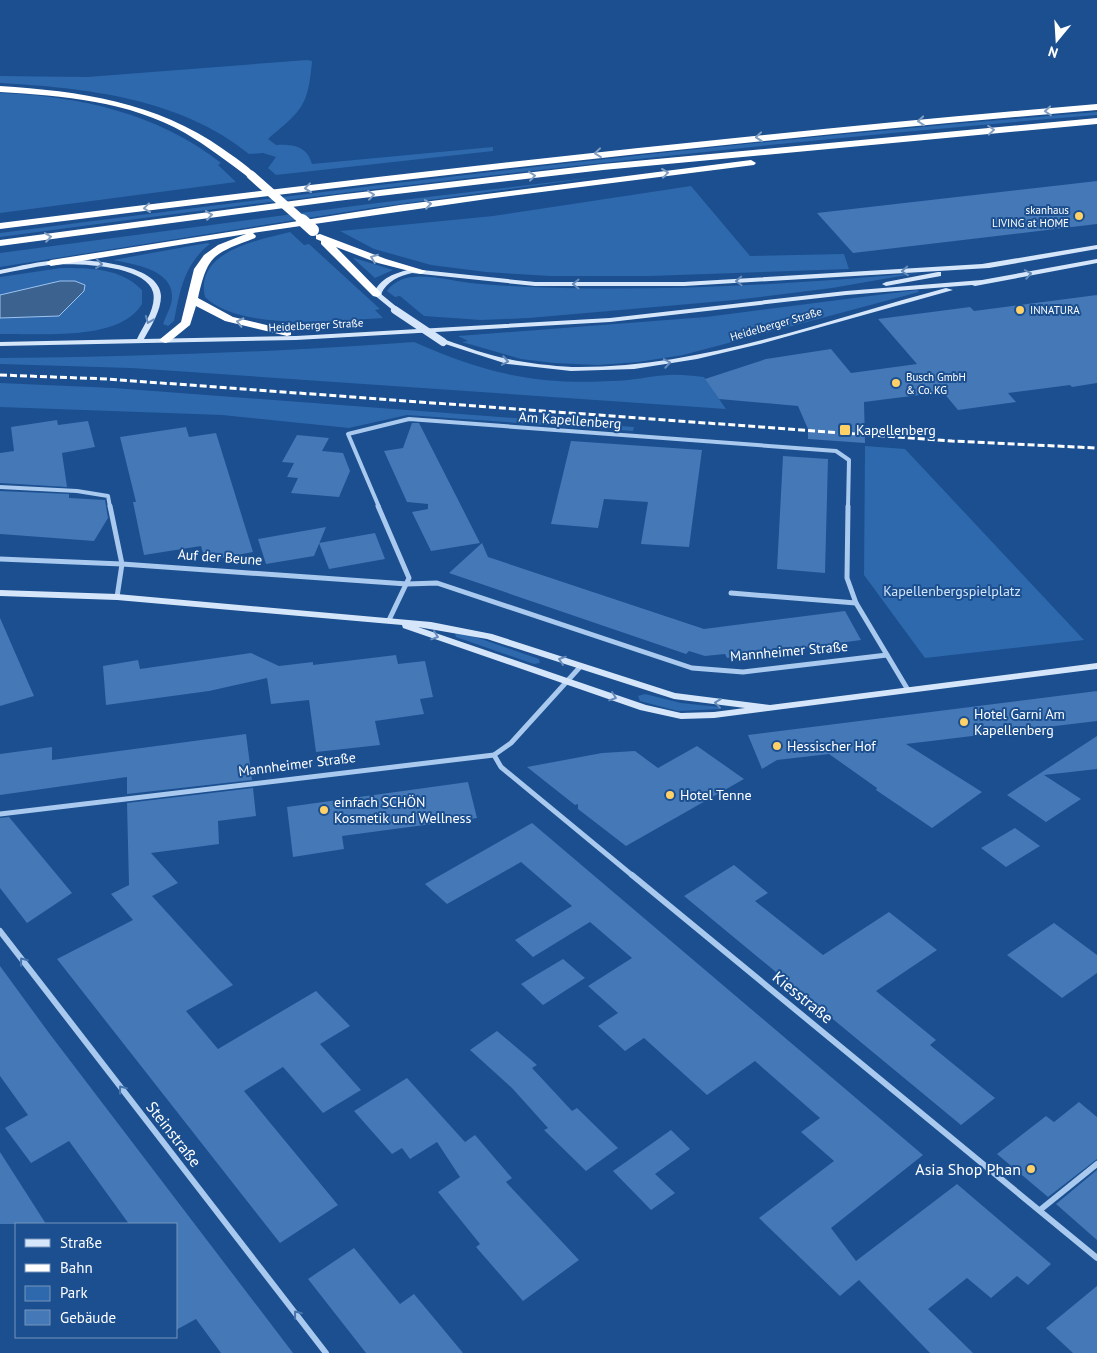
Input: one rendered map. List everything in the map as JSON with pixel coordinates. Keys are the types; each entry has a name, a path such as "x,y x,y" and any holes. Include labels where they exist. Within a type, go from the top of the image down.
{"highway":[{"path":"0,89 69,95 112,102 145,112 178,126 211,144 314,229 377,294"},
{"path":"0,226 597,154 830,130 1097,107"},
{"path":"0,243 337,198 593,168 1097,121"},
{"path":"50,263 314,229 555,186 873,148 942,134"},
{"path":"165,340 186,323 199,270 208,257 222,247 251,236 314,229 382,261 421,271"},
{"path":"191,299 229,319 287,333"}],"main road":[{"path":"846,293 1097,247"},
{"name":"Heidelberger Straße","path":"377,294 416,326 443,342 458,348 500,361 547,368 595,370 646,367 690,360 851,314 980,282 1097,262"},
{"path":"0,272 50,263 116,266 133,272 147,280 155,289 157,300 140,340"},
{"path":"377,294 382,284 395,276 421,271 535,284 684,284 989,266"},
{"path":"846,293 980,282"},
{"name":"Heidelberger Straße","path":"0,344 276,339 610,320 846,293"},
{"name":"Heidelberger Straße","path":"165,340 287,333 469,328"},
{"path":"0,593 117,598 389,620 455,628 489,636 674,696 767,707"},
{"path":"389,620 644,708 681,716 714,716 767,707 1097,666"}],"street":[{"name":"Am Kapellenberg","path":"407,584 409,578 348,434 409,419 836,451 849,460 847,578 856,603 908,690"},
{"path":"0,487 77,490 108,496 122,564 117,598"},
{"name":"Auf der Beune","path":"0,559 122,564 407,584 437,583"},
{"name":"Mannheimer Straße","path":"437,583 692,668 743,672 887,655"},
{"path":"389,620 407,584"},
{"path":"731,593 856,603"},
{"path":"494,756 511,743 580,667"},
{"name":"Mannheimer Straße","path":"0,814 494,756"},
{"name":"Kiesstraße","path":"494,756 501,767 1097,1258"},
{"name":"Steinstraße","path":"0,931 326,1353"},
{"path":"1040,1210 1097,1164"}],"green space":[{"path":"312,61 305,98 296,114 268,139 276,145 298,147 307,153 312,164 493,147 493,151 276,175 268,168 276,157 263,153 249,154 222,135 193,120 163,108 131,99 98,93 65,88 0,83 0,76 87,77"},
{"path":"0,93 59,98 88,103 117,110 144,120 171,131 197,146 221,163 218,165 236,182 0,213"},
{"path":"1097,112 1097,115 822,140 548,169 274,201 0,237 0,233 548,165 822,136"},
{"path":"604,176 371,208 0,267 0,253 369,204"},
{"path":"691,186 750,256 844,254 849,269 649,276 550,276 486,272 431,265 374,249 340,231 493,216"},
{"path":"290,232 304,245 309,244 380,309 375,310 383,318 315,322 264,319 241,315 221,308 205,297 204,281 209,269 219,258 247,244"},
{"path":"210,244 194,260 184,279 174,321 168,326 163,324 172,297 171,288 166,280 150,269 113,260"},
{"path":"354,258 393,270 375,278"},
{"path":"61,268 94,269 125,277 142,290 142,304 131,316 116,325 98,330 56,334 0,334 0,277"},
{"path":"918,273 832,288 735,300 529,318 481,320 424,316 400,296 395,297 387,291 394,284 410,277 429,277 497,285 612,289 714,287"},
{"path":"917,290 919,292 683,355 638,362 598,365 521,359 462,342 468,341 458,336 706,317"},
{"path":"414,342 464,362 510,375 534,379 584,382 619,381 673,375 704,377 726,409 131,368 0,364 0,358 311,349"},
{"path":"0,383 114,388 634,427 633,431 407,415 349,428 222,415 0,407"},
{"name":"Kapellenbergspielplatz","path":"865,446 905,449 1084,640 925,658 864,575"},
{"path":"461,632 539,659 540,663 534,664 456,637 455,633"},
{"path":"645,694 681,703 719,707 721,709 678,711 640,701 638,696"}],"shaded area":[{"path":"60,281 75,281 85,285 84,291 59,316 0,318 0,295"}],"building":[{"path":"1097,181 1097,224 853,253 817,213"},
{"path":"1097,295 1097,383 1008,393 1016,402 958,410 943,392 864,402 865,443 808,439 808,429 798,406 719,399 705,379 766,359 831,349 851,373 917,364 878,319 970,307 974,311"},
{"path":"57,420 58,425 88,421 95,447 62,453 67,487 0,483 0,453 14,451 11,427"},
{"path":"412,423 419,423 480,543 431,551 412,512 428,509 428,504 407,502 384,451 403,448"},
{"path":"186,427 189,437 216,433 253,552 205,561 201,546 144,555 133,502 136,502 120,437"},
{"path":"297,435 329,438 322,451 343,453 350,471 339,497 291,493 298,478 287,477 294,463 282,462"},
{"path":"571,441 702,450 689,547 641,544 648,502 604,499 598,528 551,524"},
{"path":"783,456 828,459 825,573 777,569"},
{"path":"0,491 69,494 69,498 105,500 108,518 94,541 0,534"},
{"path":"326,527 314,556 266,564 258,539"},
{"path":"375,533 385,559 329,569 319,543"},
{"path":"482,543 488,557 704,629 845,611 861,640 727,658 725,654 705,656 689,651 686,654 449,573"},
{"path":"0,618 34,696 0,706"},
{"path":"251,653 279,666 313,662 313,665 396,655 398,664 425,661 433,697 420,699 424,714 375,721 380,745 316,752 309,700 271,704 267,678 209,691 106,705 103,666 138,660 140,669"},
{"path":"1097,691 1097,721 906,744 982,792 932,828 876,790 877,788 829,754 777,760 762,769 748,735"},
{"path":"246,734 252,780 127,794 127,777 0,795 0,754 52,747 52,760"},
{"path":"1097,736 1097,769 1044,775 1081,799 1046,822 1007,795"},
{"path":"697,746 744,779 626,846 578,809 578,804 575,805 527,767 602,753 635,751 658,768"},
{"path":"468,782 477,818 342,836 344,849 293,857 287,807"},
{"path":"253,788 256,816 218,821 219,844 151,853 178,883 152,896 233,985 186,1011 218,1049 316,991 350,1026 320,1044 361,1090 323,1113 283,1067 244,1091 338,1205 280,1243 57,959 133,920 111,894 129,885 127,803"},
{"path":"9,817 72,893 27,923 0,888 0,818"},
{"path":"532,823 923,1155 831,1228 856,1261 957,1184 1051,1264 1028,1285 1017,1276 991,1298 967,1278 928,1309 973,1353 930,1353 859,1280 840,1296 759,1218 834,1161 801,1132 820,1118 755,1061 707,1095 644,1038 625,1051 598,1026 618,1013 588,986 632,958 590,922 533,957 515,940 572,906 521,862 447,904 425,884"},
{"path":"1015,828 1040,846 1006,867 981,848"},
{"path":"734,865 768,893 755,901 823,955 889,912 937,950 876,991 936,1040 930,1045 995,1098 961,1125 684,896"},
{"path":"1054,923 1097,955 1097,973 1062,998 1007,955"},
{"path":"563,959 585,978 543,1005 521,984"},
{"path":"0,966 293,1353 221,1353 196,1319 178,1329 178,1223 128,1223 69,1141 31,1163 5,1128 28,1115 0,1076"},
{"path":"497,1031 537,1065 532,1068 572,1111 577,1108 618,1148 586,1171 544,1130 548,1128 512,1088 470,1050"},
{"path":"407,1078 465,1142 475,1135 512,1178 506,1182 579,1260 523,1301 476,1247 480,1244 438,1192 460,1177 437,1142 410,1159 402,1148 392,1154 354,1111"},
{"path":"1079,1102 1097,1117 1097,1159 1048,1197 997,1154 1046,1116 1054,1122"},
{"path":"671,1130 690,1149 655,1174 675,1193 651,1210 613,1171"},
{"path":"0,1152 45,1223 0,1224"},
{"path":"1097,1170 1097,1240 1056,1204"},
{"path":"354,1248 400,1304 414,1294 463,1353 366,1353 308,1279"},
{"path":"1097,1286 1097,1353 1073,1353 1046,1328"}],"railway":[{"path":"0,375 107,379 952,441 1097,448"}],"place":[{"name":"skanhaus LIVING at HOME","path":"1079,216"},
{"name":"INNATURA","path":"1020,310"},
{"name":"Busch GmbH & Co. KG","path":"896,383"},
{"name":"Kapellenberg","path":"845,430"},
{"name":"Hotel Garni Am Kapellenberg","path":"964,722"},
{"name":"Hessischer Hof","path":"777,746"},
{"name":"Hotel Tenne","path":"670,795"},
{"name":"einfach SCHÖN Kosmetik und Wellness","path":"324,810"},
{"name":"Asia Shop Phan","path":"1031,1169"}]}
